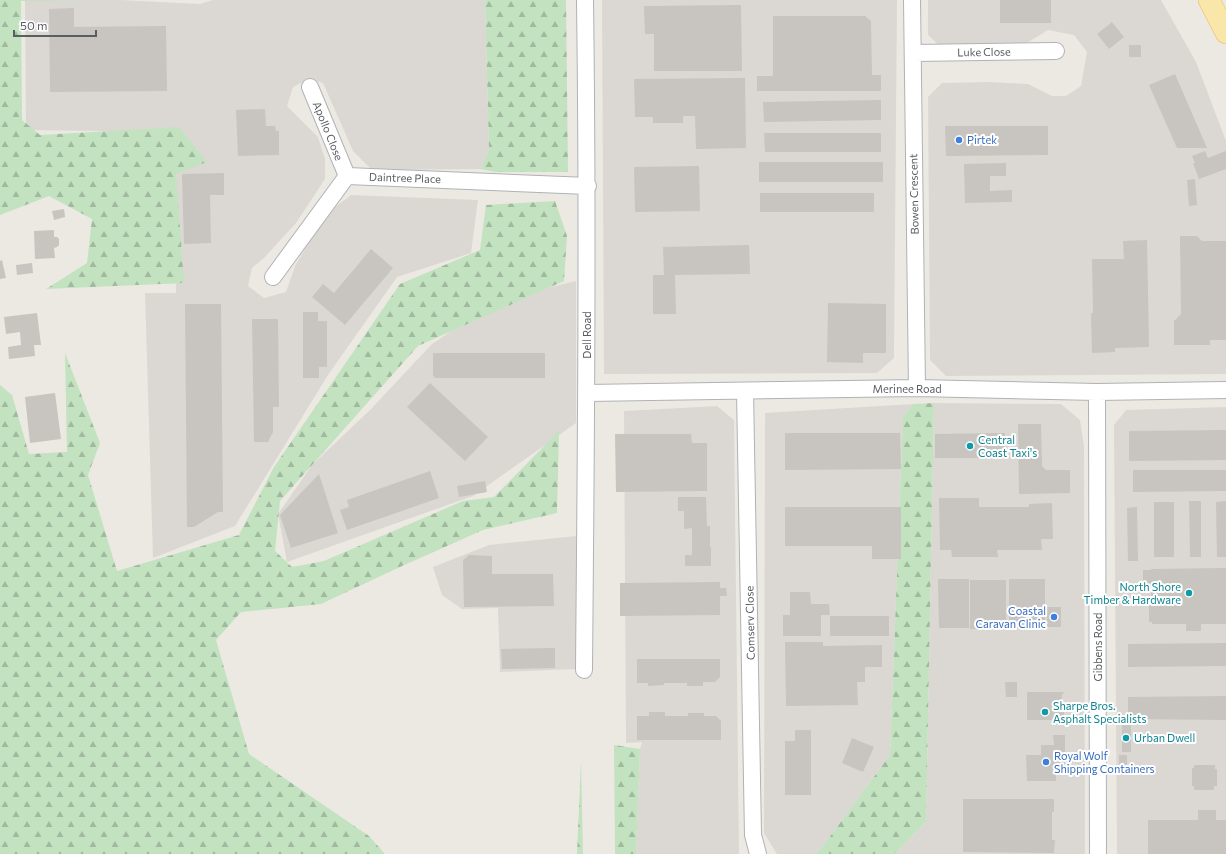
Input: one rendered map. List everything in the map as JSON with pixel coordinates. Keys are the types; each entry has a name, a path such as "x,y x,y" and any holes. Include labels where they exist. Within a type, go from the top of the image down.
{"main road":[{"path":"1209,0 1226,33"}],"street":[{"name":"Dell Road","path":"584,670 588,186 586,0"},
{"name":"Bowen Crescent","path":"912,0 917,388"},
{"name":"Luke Close","path":"913,53 1056,51"},
{"name":"Apollo Close","path":"310,86 347,176"},
{"name":"Daintree Place","path":"347,176 588,186"},
{"path":"273,277 347,176"},
{"name":"Merinee Road","path":"587,393 917,388 1097,392 1226,390"},
{"name":"Comserv Close","path":"745,391 753,835 758,854"},
{"name":"Gibbens Road","path":"1097,392 1098,854"}],"shaded area":[{"path":"25,0 120,0 200,4 213,0 485,0 489,149 481,169 372,170 353,151 323,83 308,79 293,87 287,106 318,137 325,159 325,179 296,223 264,258 252,268 248,286 264,298 286,292 295,266 325,215 351,195 478,200 471,253 397,277 328,375 235,526 153,558 145,293 176,293 175,132 26,130"},
{"path":"602,0 897,0 894,358 877,373 604,374"},
{"path":"928,0 1161,0 1196,62 1226,141 1226,374 946,376 930,360 928,97 942,83 988,82 1028,84 1052,96 1066,96 1081,86 1087,52 1074,35 1048,30 1020,47 942,48 928,35"},
{"path":"576,281 576,423 473,496 287,562 278,514 312,465 370,410 432,344 498,300"},
{"path":"934,403 1061,404 1080,420 1084,447 1085,854 894,854 926,822"},
{"path":"913,404 903,417 890,755 820,850 815,854 777,854 764,833 765,413"},
{"path":"717,406 734,420 739,854 636,854 640,749 642,742 626,743 624,411"},
{"path":"1226,407 1226,854 1117,854 1114,425 1126,410"},
{"path":"576,536 576,669 500,672 498,608 462,609 442,595 433,567 489,545"}],"green space":[{"path":"0,0 110,0 21,1 22,120 40,135 179,127 207,162 176,174 184,283 46,289 87,263 92,219 49,196 0,215"},
{"path":"485,0 566,0 568,172 495,172 481,169 489,149"},
{"path":"555,201 567,236 564,281 418,346 280,501 275,551 292,567 324,561 463,501 494,497 559,431 557,513 483,530 321,604 241,612 216,640 249,754 369,836 385,854 0,854 0,385 12,395 29,454 67,452 65,353 100,443 88,475 117,571 239,535 274,467 400,284 480,250 486,205"},
{"path":"934,403 926,822 894,854 815,854 820,850 890,755 903,417 913,404"},
{"path":"614,745 640,749 636,854 615,854"},
{"path":"581,760 583,854 577,854"}],"building":[{"path":"1000,0 1051,0 1051,23 1000,23"},
{"path":"741,5 742,71 654,71 654,34 645,34 644,6"},
{"path":"74,8 74,27 166,26 167,91 50,92 49,9"},
{"path":"773,16 865,16 871,21 872,75 881,75 881,91 757,91 757,76 773,76"},
{"path":"1112,22 1124,37 1109,49 1097,34"},
{"path":"1129,45 1141,45 1141,57 1129,57"},
{"path":"1175,74 1207,148 1177,148 1149,85"},
{"path":"745,78 746,148 696,149 695,116 683,116 683,123 653,123 653,117 635,117 634,79"},
{"path":"881,100 881,120 764,122 763,102"},
{"path":"265,109 266,126 275,126 276,131 279,131 279,155 238,156 236,110"},
{"path":"945,126 1048,126 1048,155 946,156"},
{"path":"764,133 881,133 881,152 765,152"},
{"path":"1205,151 1208,158 1226,151 1226,169 1199,179 1192,156"},
{"path":"759,162 883,162 883,182 759,182"},
{"path":"1006,163 1006,176 990,176 990,191 1012,190 1012,202 965,203 964,164"},
{"path":"699,166 700,211 635,212 634,167"},
{"path":"224,173 224,195 210,195 211,243 184,244 182,174"},
{"path":"1195,179 1197,205 1189,206 1187,180"},
{"path":"760,193 874,193 874,212 760,212"},
{"path":"64,209 65,217 54,220 52,211"},
{"path":"54,230 54,237 59,239 59,245 54,248 55,258 35,259 34,231"},
{"path":"1180,236 1197,236 1202,241 1226,241 1226,340 1210,340 1210,345 1174,345 1174,321 1181,314"},
{"path":"1147,240 1149,347 1115,348 1115,352 1092,353 1092,259 1124,259 1123,241"},
{"path":"749,245 750,274 675,275 676,314 653,314 653,275 664,275 663,247"},
{"path":"371,249 393,268 345,325 312,297 323,284 334,293"},
{"path":"2,260 6,278 0,279 0,261"},
{"path":"32,263 33,273 17,275 16,265"},
{"path":"828,303 886,304 886,353 863,353 863,363 827,362"},
{"path":"185,304 221,304 223,512 218,512 194,527 187,527"},
{"path":"303,312 318,312 318,321 327,321 327,367 319,367 319,378 303,378"},
{"path":"37,313 41,345 34,345 35,356 9,359 8,347 21,345 20,332 6,334 4,317"},
{"path":"252,319 278,319 279,407 273,407 273,432 268,442 254,442"},
{"path":"433,353 545,353 545,378 435,378 433,375"},
{"path":"430,383 488,437 465,461 407,407"},
{"path":"55,393 61,439 30,443 25,397"},
{"path":"1018,424 1041,424 1042,466 1046,470 1070,470 1070,493 1019,494"},
{"path":"1226,430 1226,460 1129,461 1129,431"},
{"path":"785,433 900,433 901,469 785,470"},
{"name":"Central Coast Taxi's","path":"1005,433 1005,458 935,458 935,434"},
{"path":"615,434 691,434 692,443 707,443 707,491 616,492"},
{"path":"1133,470 1226,470 1226,491 1133,492"},
{"path":"430,471 439,498 347,530 340,510 349,507 347,500"},
{"path":"319,474 338,533 291,548 280,515"},
{"path":"485,481 487,492 459,497 457,486"},
{"path":"678,497 706,497 707,526 710,526 711,566 685,566 685,555 692,555 692,528 684,529 684,511 678,511"},
{"path":"939,498 979,498 979,507 1029,507 1029,504 1052,503 1053,539 1041,539 1042,550 997,550 998,557 952,557 951,550 940,550"},
{"path":"1189,501 1201,501 1201,557 1190,557"},
{"path":"1226,501 1226,557 1217,557 1216,502"},
{"path":"1154,502 1174,502 1174,557 1154,557"},
{"path":"785,507 901,507 901,559 872,559 872,546 785,546"},
{"path":"1137,507 1138,561 1128,561 1127,508"},
{"path":"469,555 492,556 492,574 553,574 554,606 464,607 463,560"},
{"name":"North Shore Timber & Hardware","path":"1226,568 1226,624 1201,624 1201,631 1186,631 1186,624 1152,624 1152,622 1149,622 1151,585 1143,585 1143,570"},
{"path":"938,579 969,579 969,628 939,628"},
{"path":"1009,579 1045,579 1045,628 1009,628"},
{"path":"970,580 1006,580 1006,629 970,629"},
{"path":"720,582 720,588 726,588 727,596 720,596 720,615 620,616 620,583"},
{"path":"790,592 810,592 811,604 829,604 830,615 821,615 821,636 783,636 783,615 790,615"},
{"name":"Coastal Caravan Clinic","path":"1047,607 1061,607 1061,627 1047,627"},
{"path":"830,616 889,616 889,636 830,636"},
{"path":"785,642 823,642 823,646 882,645 882,667 865,667 865,682 857,682 858,705 786,706"},
{"path":"1226,643 1226,666 1128,667 1128,644"},
{"path":"555,648 555,668 502,669 501,649"},
{"path":"637,659 720,659 720,677 715,682 703,682 703,686 687,686 687,683 664,683 664,685 648,686 648,683 637,683"},
{"path":"1005,682 1017,682 1017,697 1006,697"},
{"name":"Sharpe Bros. Asphalt Specialists","path":"1027,692 1063,692 1062,705 1064,705 1064,720 1027,720"},
{"path":"1226,696 1226,720 1128,719 1128,697"},
{"path":"649,712 665,712 665,716 688,716 688,713 704,713 704,716 716,716 721,721 721,740 637,740 637,716 649,716"},
{"name":"Urban Dwell","path":"1122,723 1131,723 1131,752 1122,752"},
{"path":"795,730 811,730 811,795 785,795 785,741 795,741"},
{"name":"Royal Wolf Shipping Containers","path":"1053,735 1065,735 1065,770 1056,770 1056,781 1027,781 1026,755 1041,755 1041,745 1054,745"},
{"path":"852,738 874,747 863,772 842,763"},
{"path":"1119,755 1127,755 1127,775 1119,775"},
{"path":"1194,765 1215,765 1215,769 1217,769 1217,786 1214,786 1214,790 1194,790 1194,786 1192,786 1192,768 1194,768"},
{"path":"963,799 1054,799 1054,812 1052,812 1052,840 1055,840 1054,853 963,852"},
{"path":"1198,810 1216,810 1216,820 1226,820 1226,854 1148,854 1148,820 1198,820"}],"place":[{"name":"Pirtek","path":"959,140"},
{"name":"Central Coast Taxi's","path":"970,446"},
{"name":"North Shore Timber & Hardware","path":"1189,593"},
{"name":"Coastal Caravan Clinic","path":"1054,617"},
{"name":"Sharpe Bros. Asphalt Specialists","path":"1045,712"},
{"name":"Urban Dwell","path":"1126,738"},
{"name":"Royal Wolf Shipping Containers","path":"1046,762"}]}
